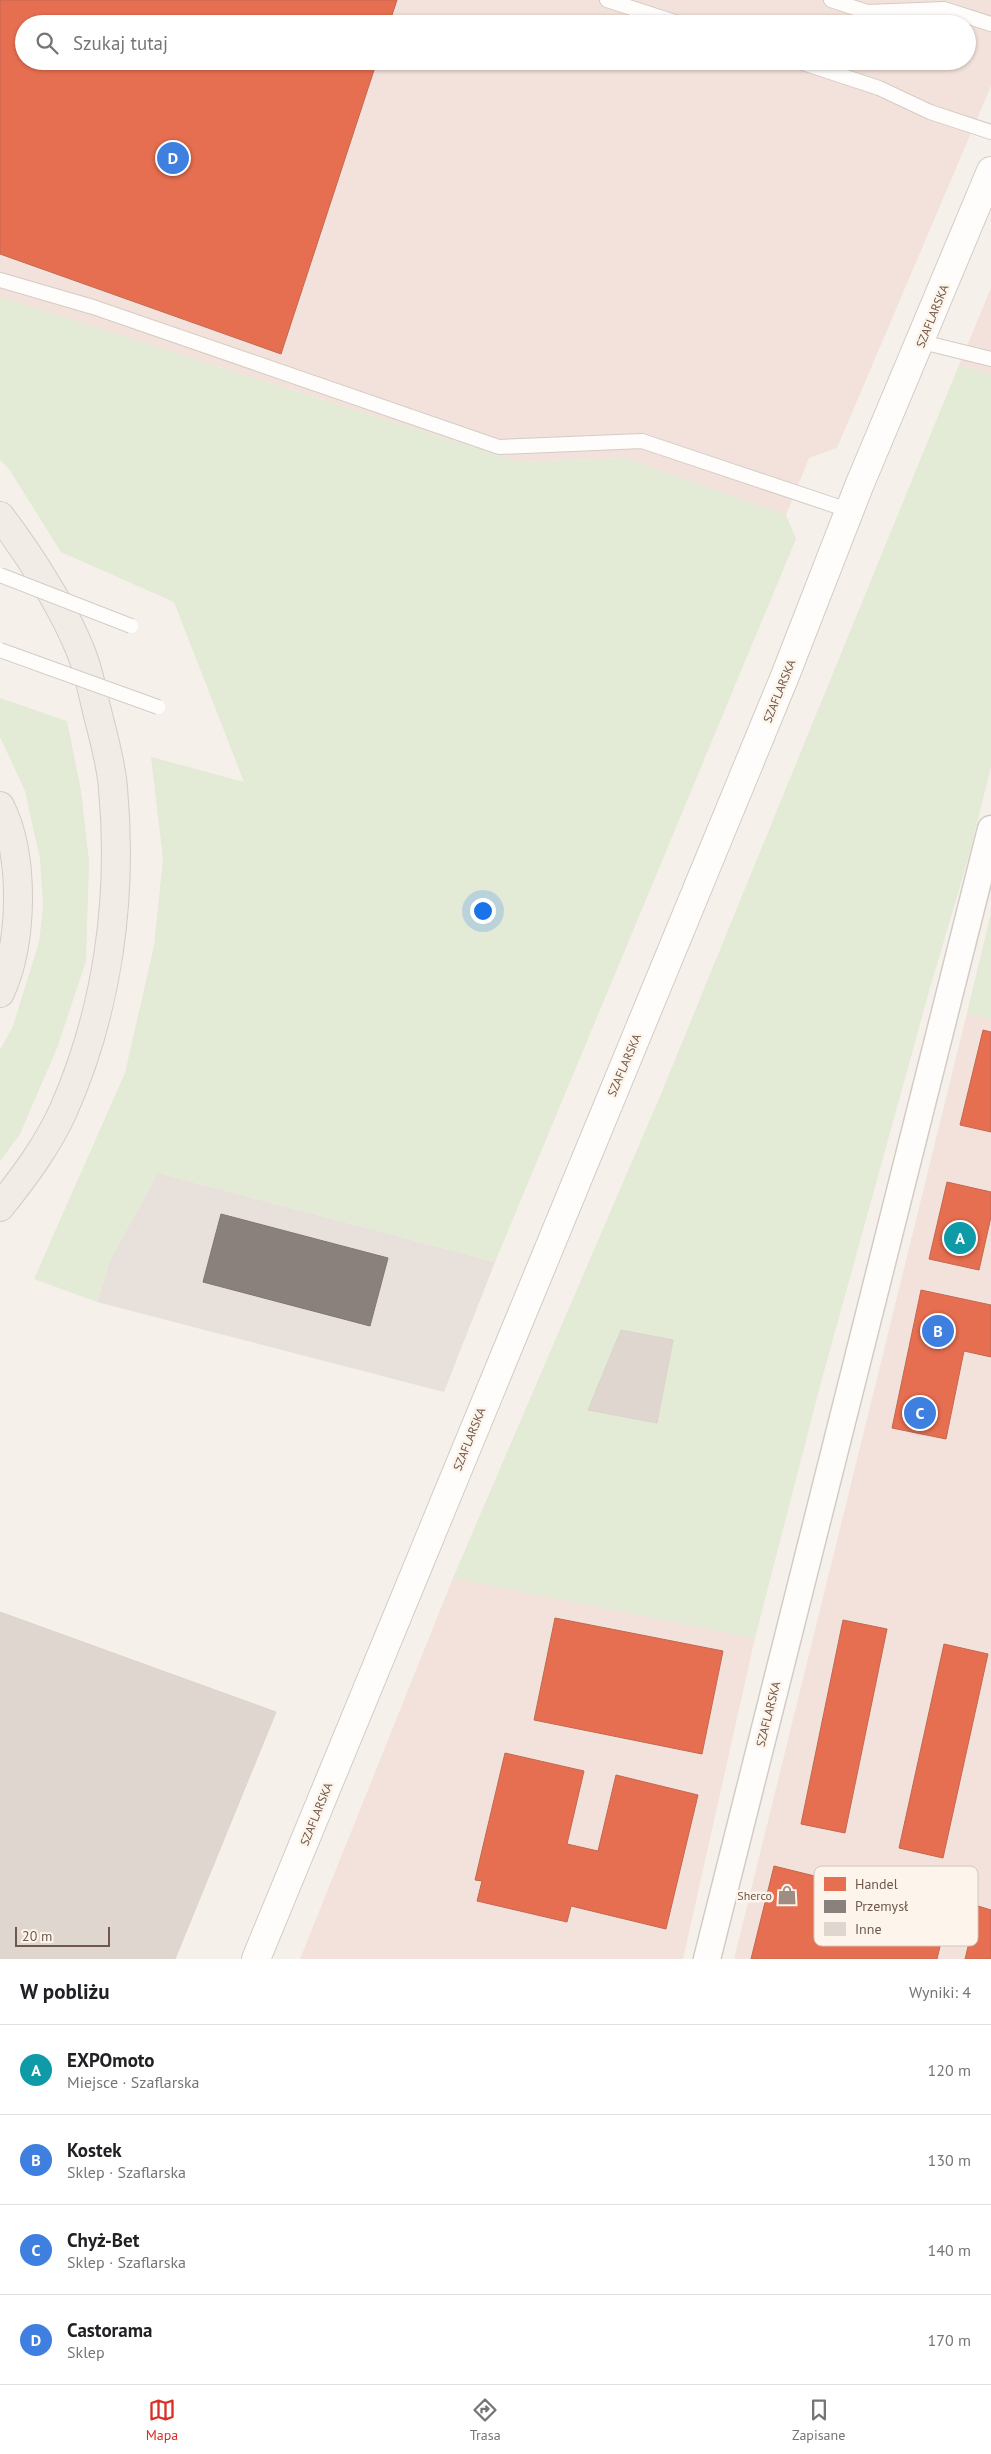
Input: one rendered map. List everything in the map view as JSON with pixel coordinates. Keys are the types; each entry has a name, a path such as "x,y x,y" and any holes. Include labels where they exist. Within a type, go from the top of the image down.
{"main road":[{"path":"0,516 17,539 58,607 85,663 113,787 116,875 110,945 101,1002 84,1052 63,1110 28,1171 0,1208"},
{"path":"0,806 13,850 17,891 16,936 7,978 0,993"}],"street":[{"name":"SZAFLARSKA","path":"256,1959 991,171"},
{"name":"SZAFLARSKA","path":"707,1959 991,829"}],"lane":[{"path":"607,0 653,15"},
{"path":"831,0 867,12 944,9 963,15"},
{"path":"976,19 991,24"},
{"path":"824,70 879,88 930,112 991,132"},
{"path":"0,280 93,307 499,447 642,441 851,511"},
{"path":"922,342 991,359"},
{"path":"0,575 131,626"},
{"path":"0,650 158,707"}],"shaded area":[{"path":"0,0 991,0 991,86 837,448 809,458 786,515 625,458 519,462 0,297"},
{"path":"991,288 991,376 990,374 959,365"},
{"path":"967,1013 991,1019 991,1959 734,1959"},
{"path":"158,1173 495,1262 444,1392 97,1302 111,1258"},
{"path":"453,1578 755,1638 683,1959 300,1959"}],"green space":[{"path":"0,297 519,462 625,458 786,515 796,539 495,1262 158,1173 111,1258 97,1302 34,1279 125,1073 154,946 163,859 151,757 244,782 174,602 61,552 9,469 0,460"},
{"path":"959,365 990,374 991,376 991,767 968,859 928,995 820,1386 755,1638 453,1578 661,1094"},
{"path":"0,698 67,721 81,791 89,861 86,961 57,1048 20,1134 0,1161 0,1050 13,1026 39,942 43,907 40,859 25,791 0,737"},
{"path":"991,913 991,1019 967,1013"}],"building: Handel":[{"path":"0,0 397,0 392,15 15,15 15,70 374,70 281,354 0,254"},
{"path":"983,1030 991,1032 991,1132 960,1125"},
{"path":"947,1182 991,1192 991,1217 979,1270 929,1259"},
{"path":"921,1290 991,1305 991,1357 964,1351 946,1439 892,1428"},
{"path":"555,1618 723,1651 702,1754 534,1720"},
{"path":"843,1620 887,1629 845,1833 801,1824"},
{"path":"944,1644 988,1654 943,1858 899,1848"},
{"path":"505,1753 584,1771 567,1844 598,1851 616,1775 698,1795 666,1929 571,1906 567,1922 477,1901 482,1881 475,1880"},
{"path":"774,1866 814,1876 814,1946 940,1946 937,1959 751,1959"},
{"path":"978,1906 991,1910 991,1959 965,1959 968,1946 978,1946"}],"building: Przemysł":[{"path":"221,1214 388,1258 370,1326 203,1282"}],"building: Inne":[{"path":"621,1330 673,1340 657,1423 588,1410"},
{"path":"0,1612 276,1712 175,1959 0,1959"}],"place":[{"name":"Castorama","path":"173,158"},
{"name":"EXPOmoto","path":"960,1238"},
{"name":"Kostek","path":"938,1331"},
{"name":"Chyż-Bet","path":"920,1413"},
{"name":"Sherco","path":"787,1895"}]}
